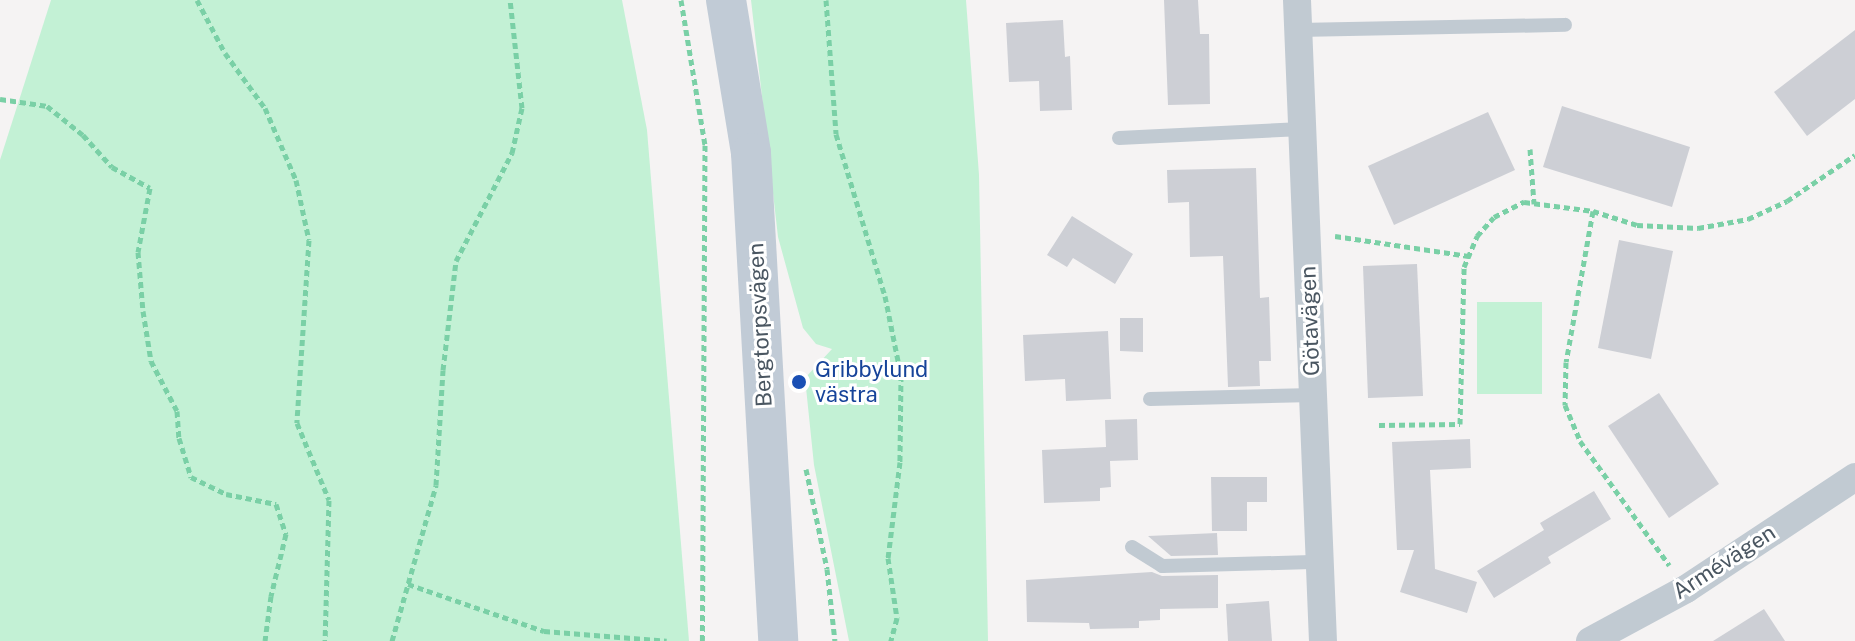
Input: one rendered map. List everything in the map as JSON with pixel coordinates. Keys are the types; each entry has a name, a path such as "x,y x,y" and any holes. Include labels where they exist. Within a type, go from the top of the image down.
{"main road":[{"name":"Bergtorpsvägen","path":"727,6 730,153 756,641"},
{"name":"Bergtorpsvägen","path":"727,6 751,153 778,641"}],"street":[{"name":"Götavägen","path":"1297,0 1323,641"},
{"name":"Armévägen","path":"1609,636 1855,477"}],"lane":[{"path":"1298,30 1565,25"},
{"path":"1119,138 1302,129"},
{"path":"1150,399 1313,395"},
{"path":"1132,547 1162,566 1320,562"}],"path":[{"path":"197,0 225,53 265,108 296,180 309,240 297,423 329,500 325,641"},
{"path":"392,641 436,485 443,370 456,261 512,153 522,108 510,0"},
{"path":"681,0 705,145 702,641"},
{"path":"826,0 836,134 885,296 901,375 900,462 888,558 897,618 891,641"},
{"path":"0,99 47,106 83,135 112,167 150,188 138,252 143,311 151,361 177,411 179,438 191,477 226,494 276,504 286,534 271,596 265,641"},
{"path":"1530,149 1534,204"},
{"path":"1379,425 1460,424 1464,267 1477,236 1494,217 1524,202 1593,211 1637,225 1698,228 1748,219 1787,201 1855,155"},
{"path":"1593,211 1566,362 1565,405 1580,441 1686,589"},
{"path":"1307,231 1469,256"},
{"path":"803,457 827,569 835,641"},
{"path":"408,584 544,631 667,641"}],"green space":[{"path":"51,0 622,0 647,130 689,641 0,641 0,160"},
{"path":"751,0 966,0 979,175 988,641 849,641 814,465 805,378 832,349 816,344 803,328 778,237"},
{"path":"1477,302 1542,302 1542,394 1477,394"}],"building":[{"path":"1164,0 1198,0 1200,34 1209,34 1210,104 1168,105"},
{"path":"1063,20 1065,57 1070,56 1072,110 1040,111 1039,81 1009,82 1006,23"},
{"path":"1855,30 1855,99 1807,136 1774,92"},
{"path":"1562,106 1690,147 1672,207 1543,167"},
{"path":"1488,112 1515,170 1394,225 1368,166"},
{"path":"1256,168 1260,298 1269,297 1271,361 1259,361 1260,386 1228,387 1223,256 1190,257 1189,202 1168,203 1167,170"},
{"path":"1072,216 1133,254 1115,284 1073,258 1067,267 1047,255"},
{"path":"1619,240 1673,251 1651,359 1598,348"},
{"path":"1417,264 1423,396 1368,398 1363,266"},
{"path":"1120,318 1143,318 1143,352 1120,351"},
{"path":"1108,331 1111,399 1066,401 1065,379 1025,381 1023,335"},
{"path":"1659,393 1719,484 1669,518 1608,426"},
{"path":"1137,419 1138,460 1110,461 1111,487 1100,488 1100,501 1044,503 1042,450 1106,447 1105,420"},
{"path":"1470,439 1471,468 1430,470 1435,569 1477,582 1467,613 1400,592 1414,550 1397,550 1392,442"},
{"path":"1211,477 1267,477 1267,502 1247,502 1247,531 1212,531"},
{"path":"1594,491 1611,519 1548,557 1551,563 1494,598 1477,571 1544,530 1540,523"},
{"path":"1217,533 1218,555 1171,556 1148,536"},
{"path":"1152,572 1162,576 1218,575 1218,608 1160,609 1160,620 1139,621 1139,628 1090,629 1089,623 1027,622 1026,580"},
{"path":"1269,601 1272,641 1228,641 1226,604"},
{"path":"1764,609 1785,641 1713,641"}],"place":[{"name":"Gribbylund västra","path":"799,382"}]}
